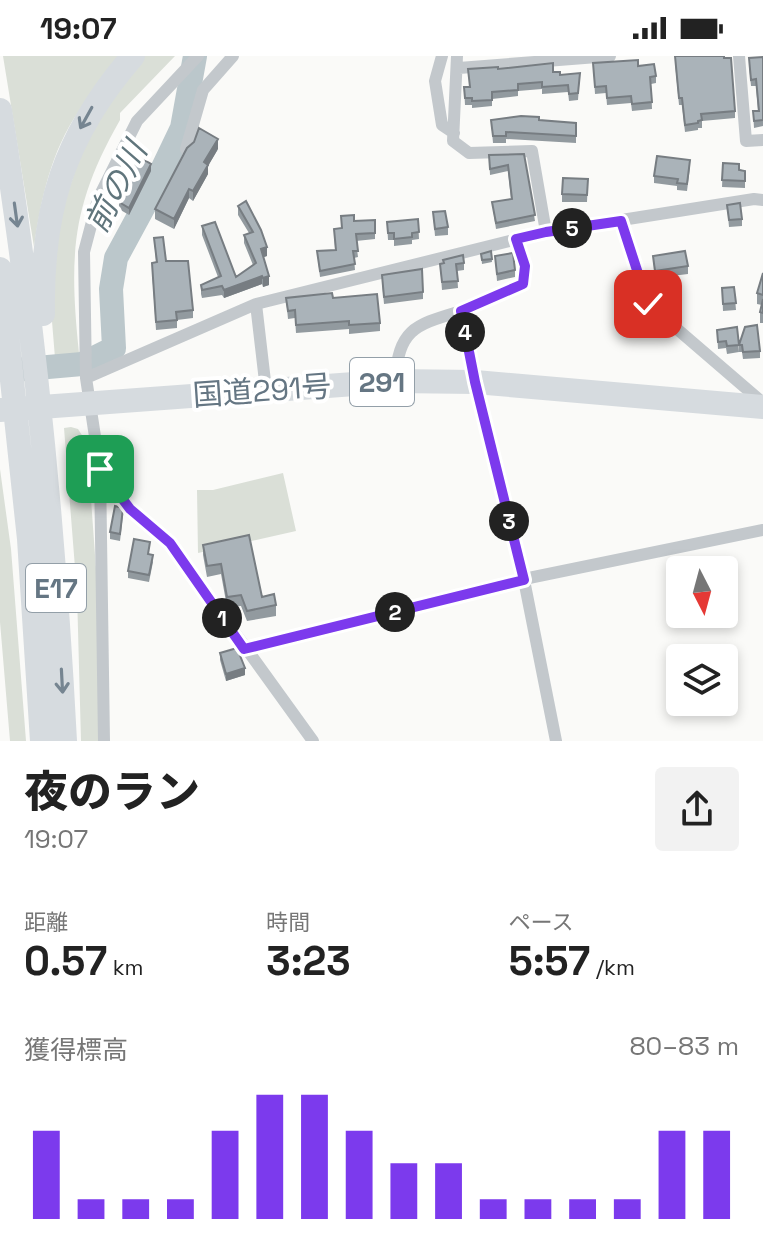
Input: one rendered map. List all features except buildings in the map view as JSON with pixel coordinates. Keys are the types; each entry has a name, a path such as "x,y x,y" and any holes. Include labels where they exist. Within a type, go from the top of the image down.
{"highway":[{"path":"48,644 60,580 31,437 29,344 62,172 94,105 133,56"},
{"path":"0,110 29,344 31,437 48,644"},
{"path":"0,269 29,344"},
{"name":"国道291号","path":"0,410 395,381 475,382 763,405"},
{"path":"0,382 31,437"},
{"name":"E17","path":"42,741 48,644"},
{"name":"E17","path":"48,644 65,741"}],"street":[{"path":"104,741 100,469 86,378 84,252 98,199 137,121 198,56"},
{"path":"186,149 203,90 233,56"},
{"path":"442,56 435,81 442,125 454,133"},
{"path":"546,232 532,151 469,153 453,141 458,62 610,56"},
{"path":"739,56 746,141 763,140"},
{"path":"86,378 256,304 546,232 763,200"},
{"path":"621,221 648,304 763,405"},
{"path":"395,381 396,360 405,337 423,323 461,311 523,284 525,266 516,239"},
{"path":"256,304 266,390"},
{"path":"461,311 475,382 524,579 556,741"},
{"path":"100,469 130,509 170,543 313,741"},
{"path":"244,649 524,579 763,530"}],"shaded area":[{"path":"3,56 122,56 84,104 61,142 44,193 34,247"},
{"path":"144,56 175,56 120,113 120,120 92,179 77,232 74,288 79,353 55,358 51,309 54,235 88,132"},
{"path":"64,428 78,429 87,443 97,583 100,741 81,741 77,593"},
{"path":"0,469 11,549 26,741 10,741 0,622"},
{"path":"283,473 296,531 198,553 197,490 213,490"}],"waterway":[{"name":"前の川","path":"14,370 82,364 114,348 111,289 116,258 182,128 195,56"}],"route":[{"path":"100,469 130,509 170,543 244,649 524,580 475,382 461,311 523,284 525,266 516,239 621,221 648,304"}]}
